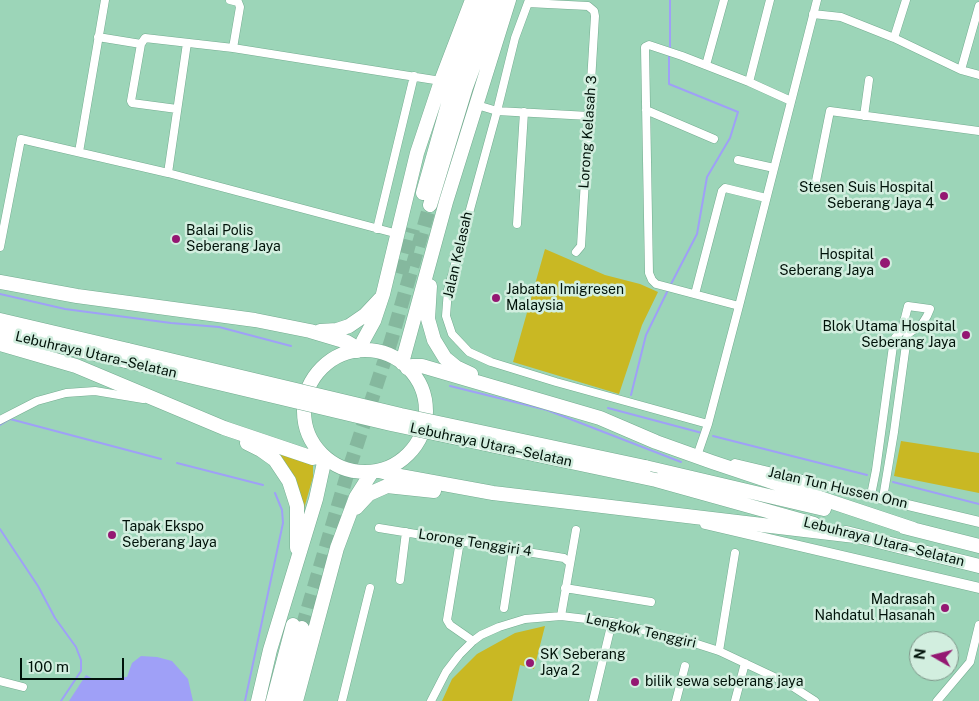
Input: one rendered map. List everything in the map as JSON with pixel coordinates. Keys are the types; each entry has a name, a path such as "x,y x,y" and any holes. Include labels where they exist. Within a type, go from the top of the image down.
{"highway":[{"path":"359,350 374,320 383,294 417,154 441,82 472,0"},
{"path":"485,0 458,69 425,204 498,0"},
{"path":"405,366 446,202 502,20 511,0"},
{"path":"429,266 429,326 437,346 451,363 487,385"},
{"path":"0,282 77,296 255,320 347,342 359,350"},
{"path":"310,332 337,330 349,326 369,310 383,294"},
{"name":"Lebuhraya Utara–Selatan","path":"0,320 391,424 656,480 855,536 979,566"},
{"name":"Lebuhraya Utara–Selatan","path":"0,332 127,355 645,466 979,546"},
{"path":"0,344 76,366 224,428 313,458 324,457"},
{"path":"359,350 383,353 405,366 416,379 422,392 425,406 423,428 418,441 404,458 392,466 375,471 358,472 344,469 324,457 312,442 306,427 304,410 307,392 314,377 326,364 340,355 359,350"},
{"path":"405,366 422,366 600,418 656,442 913,529"},
{"path":"224,428 233,436 268,454 280,466 289,481 297,506 296,566"},
{"path":"258,701 270,650 316,499 324,457"},
{"path":"375,471 493,493 855,536"},
{"path":"296,701 337,548 356,497 375,471"},
{"path":"347,524 365,497 381,488 392,486 448,493 467,488"},
{"path":"274,701 297,627 284,701"}],"main road":[{"name":"Jalan Tun Hussen Onn","path":"698,456 979,522"},
{"path":"662,514 979,588"}],"street":[{"path":"79,152 105,0"},
{"path":"230,0 238,2 240,7 233,48"},
{"path":"706,66 724,0"},
{"path":"749,82 770,0"},
{"path":"698,456 739,306 817,0"},
{"path":"894,38 906,0"},
{"name":"Lorong Kelasah 3","path":"528,1 588,6 594,11 595,16 581,246 576,252"},
{"name":"Jalan Kelasah","path":"528,1 515,38 448,290 446,316 452,334 469,352 491,362 708,424"},
{"path":"961,70 979,6"},
{"path":"813,14 841,17 894,38 961,70 979,75"},
{"path":"98,37 141,44"},
{"path":"177,109 132,104 141,44 145,38 233,48 414,76 441,82"},
{"path":"168,173 186,43"},
{"path":"739,306 656,284 652,280 650,273 645,47 649,45 706,66 749,82 791,101"},
{"path":"377,229 414,76"},
{"path":"864,116 869,80"},
{"path":"477,105 497,111 589,116"},
{"path":"646,110 714,139"},
{"path":"518,224 524,112"},
{"path":"816,181 830,112 979,132"},
{"path":"0,247 21,139 168,173 398,234"},
{"path":"738,160 774,168"},
{"path":"695,294 722,191 725,188 766,198"},
{"path":"871,496 895,338 902,330 908,306 930,309 922,324 908,334 907,337 883,498"},
{"path":"889,376 901,378"},
{"path":"0,420 37,401 66,393 95,391 160,401"},
{"path":"882,430 894,432"},
{"name":"Lorong Tenggiri 4","path":"379,528 564,558 570,563"},
{"path":"561,616 576,530"},
{"path":"400,580 406,532"},
{"path":"460,541 447,620 450,625 473,640"},
{"path":"504,608 513,550"},
{"path":"719,651 735,554"},
{"path":"342,701 370,588"},
{"path":"566,588 651,602"},
{"name":"Lengkok Tenggiri","path":"431,701 446,672 458,655 473,640 490,631 525,619 561,616 612,622 719,651 786,683 816,701"},
{"path":"593,701 612,622"},
{"path":"937,701 970,662 979,625"},
{"path":"735,701 745,663"},
{"path":"676,701 685,666"},
{"path":"0,681 23,687"}],"shaded area":[{"path":"545,249 605,275 640,284 658,292 642,325 619,394 513,362"},
{"path":"255,440 313,461 313,477 299,526 300,503"},
{"path":"901,441 979,453 979,493 894,476"},
{"path":"545,626 534,669 520,665 512,701 442,701 452,679 477,654 515,633"}],"water":[{"path":"141,656 157,657 172,661 188,679 193,701 69,701 86,675 95,680 127,677 132,663"}],"waterway":[{"path":"670,0 670,50"},
{"path":"669,55 669,84 738,112 730,138 707,177 697,234 670,286"},
{"path":"631,395 646,335 668,290"},
{"path":"0,294 65,309 171,323 219,327 291,346"},
{"path":"450,386 547,410 681,462"},
{"path":"608,408 702,433"},
{"path":"0,425 10,419 161,459"},
{"path":"713,436 867,475"},
{"path":"177,463 263,485"},
{"path":"893,482 979,504"},
{"path":"245,701 283,523 282,510 275,493"},
{"path":"0,529 38,586 55,618 76,647 81,660 81,671 61,701"}],"tunnel":[{"path":"302,628 347,475 391,341 430,205"},
{"path":"401,274 413,229"}],"place":[{"name":"Stesen Suis Hospital Seberang Jaya 4","path":"944,196"},
{"name":"Balai Polis Seberang Jaya","path":"176,239"},
{"name":"Hospital Seberang Jaya","path":"885,263"},
{"name":"Jabatan Imigresen Malaysia","path":"496,298"},
{"name":"Blok Utama Hospital Seberang Jaya","path":"966,335"},
{"name":"Tapak Ekspo Seberang Jaya","path":"112,535"},
{"name":"Madrasah Nahdatul Hasanah","path":"945,608"},
{"name":"SK Seberang Jaya 2","path":"530,663"},
{"name":"bilik sewa seberang jaya","path":"635,682"}]}
